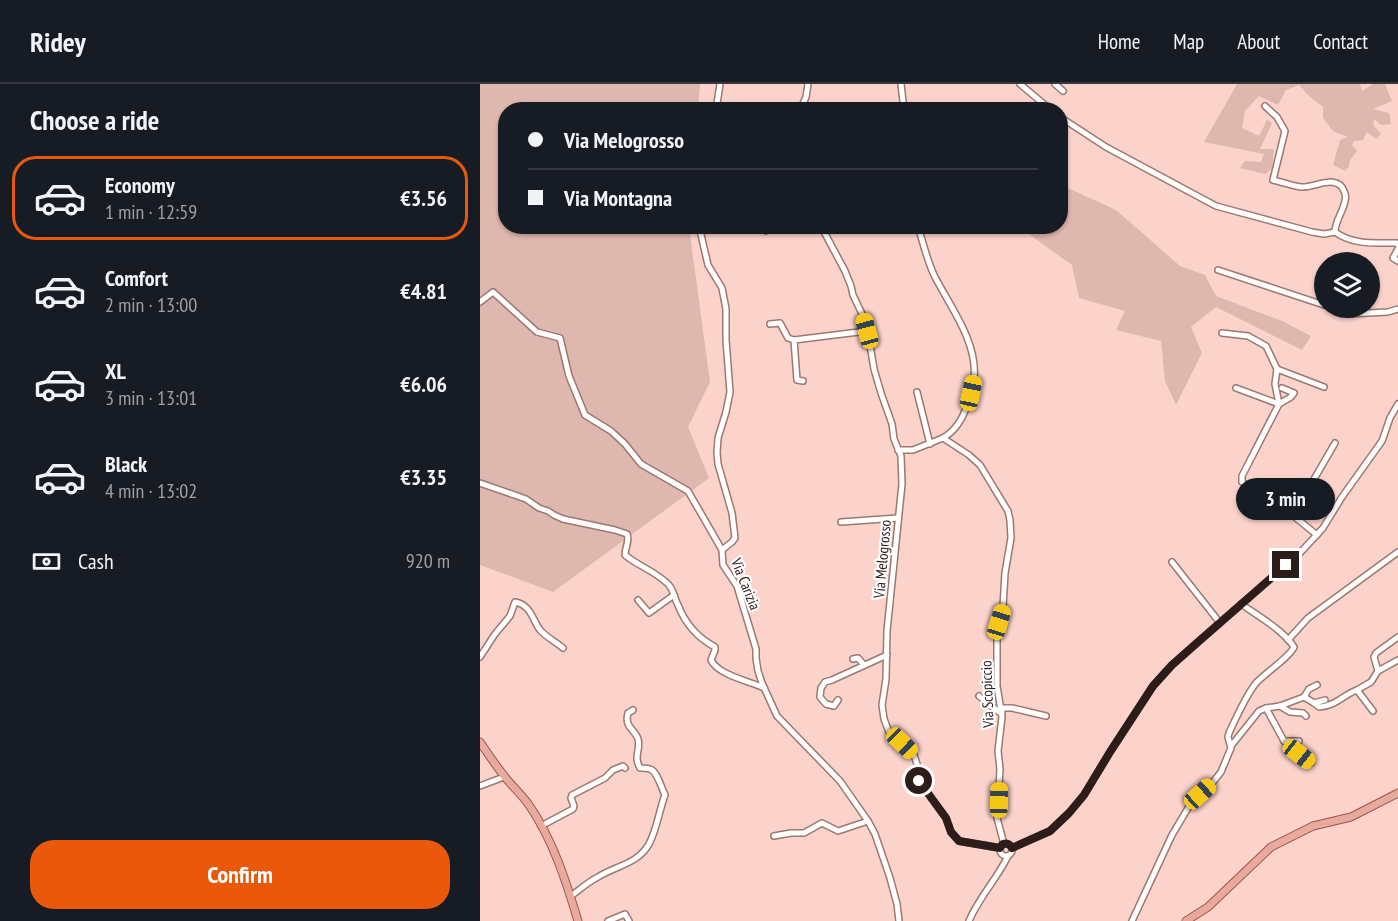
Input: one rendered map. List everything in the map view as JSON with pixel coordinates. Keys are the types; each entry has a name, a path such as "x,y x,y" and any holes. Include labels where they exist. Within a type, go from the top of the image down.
{"main road":[{"path":"480,742 504,777 524,798 541,826 559,864 578,921"},
{"path":"1186,921 1208,907 1271,847 1312,826 1351,817 1398,793"}],"street":[{"path":"717,102 720,84"},
{"path":"804,102 808,84"},
{"path":"900,84 902,102"},
{"path":"1020,84 1041,102"},
{"path":"1055,84 1063,91"},
{"path":"1264,106 1277,117 1285,131 1273,180 1301,187 1333,182 1340,184 1344,189 1346,198 1335,226 1335,232"},
{"path":"1068,122 1113,152 1216,206 1312,232 1324,234 1335,232 1344,239 1358,242 1398,244"},
{"name":"Via Carizia","path":"701,234 708,264 722,288 726,309 730,392 718,438 717,453 732,513 735,538 722,550 723,565 737,586 752,633 758,670 777,716 840,781 868,821 890,878 899,921"},
{"name":"Via Melogrosso","path":"825,234 845,271 863,316 874,369 901,456 902,471 882,705 884,719 890,732 914,755 919,781 946,818 951,832 959,841 1002,846"},
{"path":"898,450 913,450 949,434 965,410 974,376 973,361 963,327 934,274 920,234"},
{"path":"1398,249 1393,258 1398,261"},
{"path":"1218,270 1314,302"},
{"path":"480,303 493,292 537,332 560,338 569,376 585,415 611,431 641,464 688,491 722,550"},
{"path":"1380,312 1398,309"},
{"path":"770,324 780,323 788,338 794,340 867,331"},
{"path":"1222,333 1248,336 1266,346 1277,369 1275,384 1279,404"},
{"path":"794,340 797,380 803,381"},
{"path":"1277,369 1324,387"},
{"path":"1236,388 1279,404"},
{"path":"1282,388 1294,393 1279,404 1242,476 1242,482 1295,517 1317,535"},
{"path":"917,392 930,444"},
{"path":"969,921 1012,848 1050,831 1084,795 1153,686 1172,665 1299,554 1317,535 1382,441 1398,404"},
{"name":"Via Scopiccio","path":"943,438 980,465 1008,511 1010,520 1011,538 1005,573 1003,607 997,632 997,686 1002,717 998,751 1000,769 997,818 1002,846"},
{"path":"1295,517 1295,512 1335,443"},
{"path":"480,483 526,499 563,519 627,534 629,541 625,555 652,571 668,585 690,627 706,643 715,647 711,660 714,666 731,676 764,688"},
{"path":"1254,489 1260,483"},
{"path":"841,522 898,518"},
{"path":"1288,640 1308,618 1398,552"},
{"path":"1172,562 1220,623"},
{"path":"649,613 674,595"},
{"path":"638,600 654,619"},
{"path":"480,657 510,616 515,602 530,610 541,632 563,648"},
{"path":"1231,746 1229,733 1253,688 1292,652 1294,647 1242,604"},
{"path":"1378,671 1374,657 1376,653 1398,638"},
{"path":"838,700 834,706 826,704 820,697 821,688 825,682 837,680 887,655"},
{"path":"853,659 858,658 864,665"},
{"path":"1304,697 1319,707 1327,707 1371,682 1378,671 1398,660"},
{"path":"1132,921 1172,835 1191,802 1210,786 1221,772 1231,746 1259,711 1304,697 1309,689 1317,685"},
{"path":"1356,690 1373,711"},
{"path":"979,696 999,712 1012,708 1046,716"},
{"path":"1314,703 1324,700"},
{"path":"1280,706 1290,712 1303,713 1306,716"},
{"path":"1266,708 1284,741 1311,763"},
{"path":"571,896 598,876 631,862 641,855 649,843 658,819 665,795 657,775 651,769 640,768 637,762 638,739 627,718 628,713 633,710"},
{"path":"1284,741 1299,741"},
{"path":"541,826 573,809 572,795 605,778 613,770 623,766 625,768"},
{"path":"480,786 504,777"},
{"path":"774,836 804,833 822,823 838,831 868,821"},
{"path":"1008,856 1000,852 1002,846 1009,844 1012,848"},
{"path":"609,921 625,914 629,921"}],"shaded area":[{"path":"480,84 700,84 699,102 498,102 498,234 690,234 710,382 688,427 709,478 553,592 480,565"},
{"path":"1237,84 1360,84 1362,91 1373,84 1385,84 1392,101 1373,109 1389,113 1391,124 1381,125 1374,119 1373,125 1381,134 1376,139 1367,132 1363,140 1354,141 1352,145 1357,151 1345,171 1333,165 1340,140 1348,137 1333,131 1323,118 1323,107 1299,85 1286,90 1278,105 1259,96 1245,111 1242,128 1259,136 1267,120 1272,123 1260,149 1274,149 1272,169 1265,174 1240,168 1245,161 1261,162 1264,154 1204,142"},
{"path":"1068,188 1116,210 1180,266 1205,275 1216,296 1282,321 1311,336 1302,350 1216,307 1191,327 1202,353 1176,405 1165,381 1161,341 1116,330 1125,311 1079,298 1072,265 1029,234 1068,234"}],"route":[{"path":"919,781 946,818 951,832 959,841 1000,848 1006,843 1012,848 1050,831 1084,795 1153,686 1172,665 1286,565"}]}
